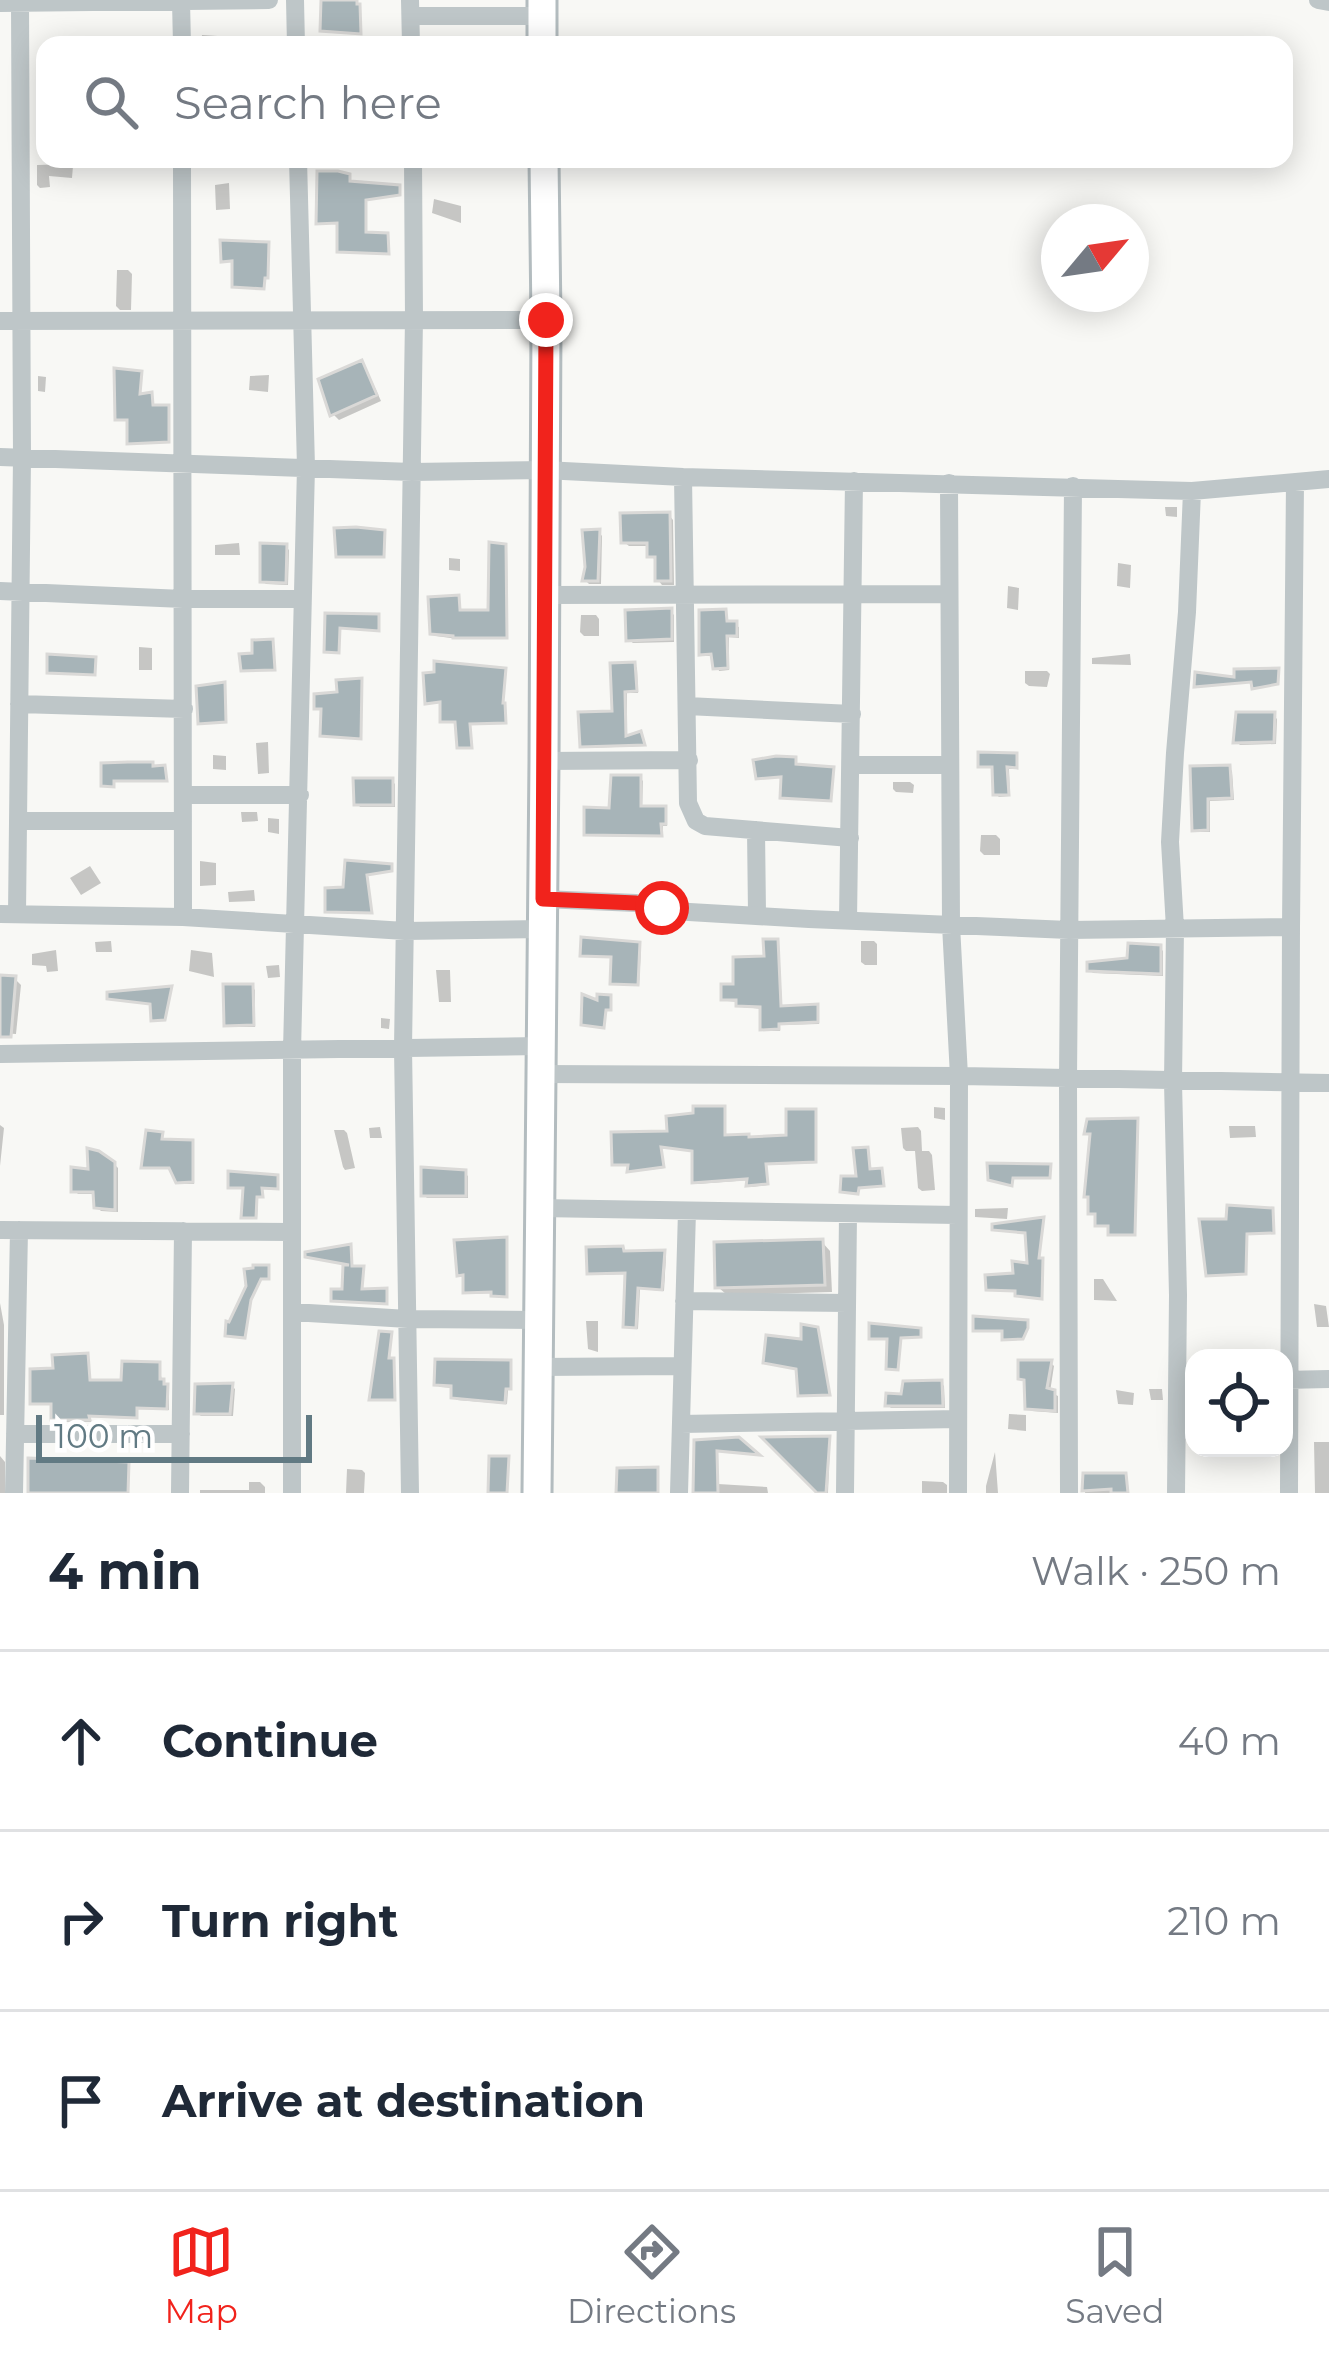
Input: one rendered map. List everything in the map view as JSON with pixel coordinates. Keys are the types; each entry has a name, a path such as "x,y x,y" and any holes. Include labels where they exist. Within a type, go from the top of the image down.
{"main road":[{"path":"537,1493 544,168"}],"street":[{"path":"269,0 10,3 19,143 22,457 10,591 19,704 9,767 18,821 8,914 183,917 405,931 543,929"},
{"path":"296,0 296,36"},
{"path":"1318,0 1329,2"},
{"path":"182,1 182,36"},
{"path":"411,8 542,20"},
{"path":"182,168 183,917"},
{"path":"292,1493 292,1051 306,467 298,168"},
{"path":"410,1493 403,1048 413,168"},
{"path":"0,321 546,320"},
{"path":"0,457 1192,491 1329,479"},
{"path":"683,477 688,803 695,821 705,826 850,838"},
{"path":"848,921 854,481"},
{"path":"1288,1349 1294,482"},
{"path":"949,483 951,925 959,1076 958,1493"},
{"path":"1069,1493 1073,486"},
{"path":"1185,1357 1173,1082 1175,928 1170,842 1192,491"},
{"path":"10,591 301,599"},
{"path":"545,595 949,594"},
{"path":"19,704 184,709"},
{"path":"687,706 852,714"},
{"path":"544,761 689,760"},
{"path":"851,765 949,765"},
{"path":"183,795 300,795"},
{"path":"18,821 184,821"},
{"path":"756,830 757,914"},
{"path":"543,899 636,903 673,911 1070,930 1291,927"},
{"path":"0,1054 403,1048 540,1060 959,1076 1329,1083"},
{"path":"539,1208 957,1216"},
{"path":"679,1493 687,1211"},
{"path":"845,1493 848,1214"},
{"path":"14,1493 10,1230 292,1232"},
{"path":"181,1493 184,1231"},
{"path":"684,1301 847,1304"},
{"path":"292,1312 538,1320"},
{"path":"537,1367 682,1366"},
{"path":"1293,1380 1329,1379"},
{"path":"1176,1493 1185,1391"},
{"path":"681,1424 958,1419"},
{"path":"15,1434 181,1434"},
{"path":"1289,1457 1289,1493"}],"building":[{"path":"321,0 357,0 361,34 320,31"},
{"path":"317,171 350,174 350,181 400,185 400,195 366,200 366,232 388,233 389,254 337,252 337,223 316,224"},
{"path":"220,240 269,242 264,289 232,287 232,261 221,262"},
{"path":"362,360 377,395 330,416 318,379"},
{"path":"114,368 142,371 140,394 152,392 153,405 169,405 169,442 127,444 127,420 115,420"},
{"path":"670,512 671,581 655,581 655,557 647,557 647,543 621,543 620,513"},
{"path":"334,528 385,530 384,557 336,557"},
{"path":"600,529 598,581 582,581 582,530"},
{"path":"489,542 506,544 507,638 430,634 428,597 459,595 460,610 488,610"},
{"path":"260,543 287,544 286,583 260,582"},
{"path":"672,608 672,639 626,641 625,610"},
{"path":"726,609 727,621 737,621 737,636 727,636 728,668 713,669 711,654 699,655 699,610"},
{"path":"325,613 379,614 379,631 340,628 339,653 324,652"},
{"path":"273,639 275,670 241,671 239,654 252,653 252,640"},
{"path":"47,654 96,657 95,675 47,673"},
{"path":"434,661 506,668 506,723 470,724 472,748 457,748 455,722 440,722 440,702 425,704 423,673 434,672"},
{"path":"635,662 637,691 625,692 626,736 641,731 645,745 580,747 578,712 612,711 610,663"},
{"path":"1279,668 1278,684 1252,689 1251,682 1194,687 1195,672 1234,677 1234,669"},
{"path":"362,678 361,739 320,736 321,709 314,709 314,694 337,692 336,680"},
{"path":"225,682 226,722 198,724 196,686"},
{"path":"1236,712 1275,712 1274,742 1233,743"},
{"path":"978,752 1017,753 1017,768 1007,767 1009,795 993,795 992,767 978,767"},
{"path":"796,757 796,764 834,767 831,801 780,798 781,777 756,779 753,760"},
{"path":"153,762 153,766 165,765 167,781 114,781 114,787 101,786 101,763"},
{"path":"1230,765 1232,798 1208,799 1208,830 1192,831 1190,766"},
{"path":"611,775 641,775 641,806 666,806 662,836 584,835 584,807 609,808"},
{"path":"353,778 393,778 393,805 354,805"},
{"path":"345,860 392,864 392,871 367,875 372,913 325,912 325,888 343,887"},
{"path":"581,937 640,942 638,985 610,984 611,957 580,956"},
{"path":"763,939 778,939 781,1006 818,1004 818,1022 760,1030 760,1007 721,1000 721,984 733,984 733,957 764,956"},
{"path":"1128,943 1161,945 1161,974 1087,971 1087,962 1127,958"},
{"path":"0,975 16,976 11,1037 0,1037"},
{"path":"223,984 253,984 254,1025 224,1026"},
{"path":"172,986 165,1020 151,1021 150,1004 107,999 107,992"},
{"path":"582,994 597,1000 597,994 611,995 604,1028 581,1025"},
{"path":"693,1106 725,1106 725,1135 749,1137 786,1135 786,1109 816,1109 816,1162 766,1164 768,1184 746,1186 747,1179 692,1183 692,1151 661,1147 664,1167 627,1172 628,1165 612,1165 611,1132 667,1131 666,1116 693,1113"},
{"path":"1138,1118 1135,1235 1108,1235 1108,1226 1095,1226 1095,1214 1088,1214 1088,1197 1084,1197 1087,1119"},
{"path":"146,1130 163,1132 162,1139 193,1140 193,1182 176,1183 169,1168 141,1168"},
{"path":"868,1147 870,1169 882,1168 884,1186 859,1188 858,1194 840,1192 841,1176 856,1176 853,1148"},
{"path":"87,1148 115,1162 115,1210 94,1208 93,1192 71,1192 71,1167 88,1169"},
{"path":"987,1163 1051,1164 1050,1178 1013,1178 1012,1186 988,1180"},
{"path":"421,1167 466,1170 466,1196 421,1196"},
{"path":"228,1171 278,1175 278,1189 262,1188 263,1197 257,1197 256,1218 241,1218 243,1188 228,1188"},
{"path":"1227,1205 1273,1208 1274,1233 1247,1234 1246,1274 1206,1276 1199,1219 1226,1219"},
{"path":"1044,1217 1039,1258 1043,1258 1042,1299 1015,1296 1015,1291 986,1290 985,1275 1013,1273 1012,1261 1027,1263 1025,1233 992,1230 992,1224"},
{"path":"507,1237 507,1297 463,1293 454,1240"},
{"path":"823,1239 825,1285 715,1288 714,1242"},
{"path":"351,1244 352,1266 364,1266 362,1289 387,1288 387,1304 331,1301 331,1289 342,1289 343,1265 349,1265 305,1257 305,1252"},
{"path":"623,1246 624,1251 665,1250 662,1290 638,1288 636,1328 623,1327 625,1273 587,1274 586,1247"},
{"path":"269,1265 269,1279 261,1279 251,1300 245,1338 225,1336 226,1321 246,1286 244,1269"},
{"path":"973,1316 1028,1320 1028,1328 1023,1339 1002,1340 1002,1331 973,1331"},
{"path":"869,1323 921,1328 921,1337 901,1338 898,1370 886,1369 887,1339 869,1339"},
{"path":"801,1324 818,1327 830,1395 798,1396 796,1369 763,1363 766,1335 801,1339"},
{"path":"379,1331 392,1332 389,1358 394,1358 395,1400 369,1400"},
{"path":"88,1353 90,1380 121,1380 122,1361 160,1362 160,1379 168,1384 167,1409 137,1408 137,1418 51,1420 51,1404 30,1404 30,1369 53,1368 52,1355"},
{"path":"435,1359 511,1360 511,1389 506,1389 505,1403 451,1398 451,1386 434,1385"},
{"path":"1018,1360 1052,1360 1047,1388 1055,1390 1055,1411 1025,1409"},
{"path":"942,1380 943,1406 885,1406 886,1393 901,1394 903,1381"},
{"path":"233,1383 230,1414 194,1414 195,1384"},
{"path":"830,1436 826,1493 817,1493 761,1437"},
{"path":"739,1437 760,1455 717,1451 718,1493 693,1493 694,1440"},
{"path":"489,1456 509,1456 507,1493 488,1493"},
{"path":"28,1458 129,1462 128,1493 28,1493"},
{"path":"658,1467 658,1493 616,1493 617,1468"},
{"path":"1083,1473 1126,1473 1128,1493 1082,1491"}],"route":[{"path":"546,320 543,899 662,908"}]}
